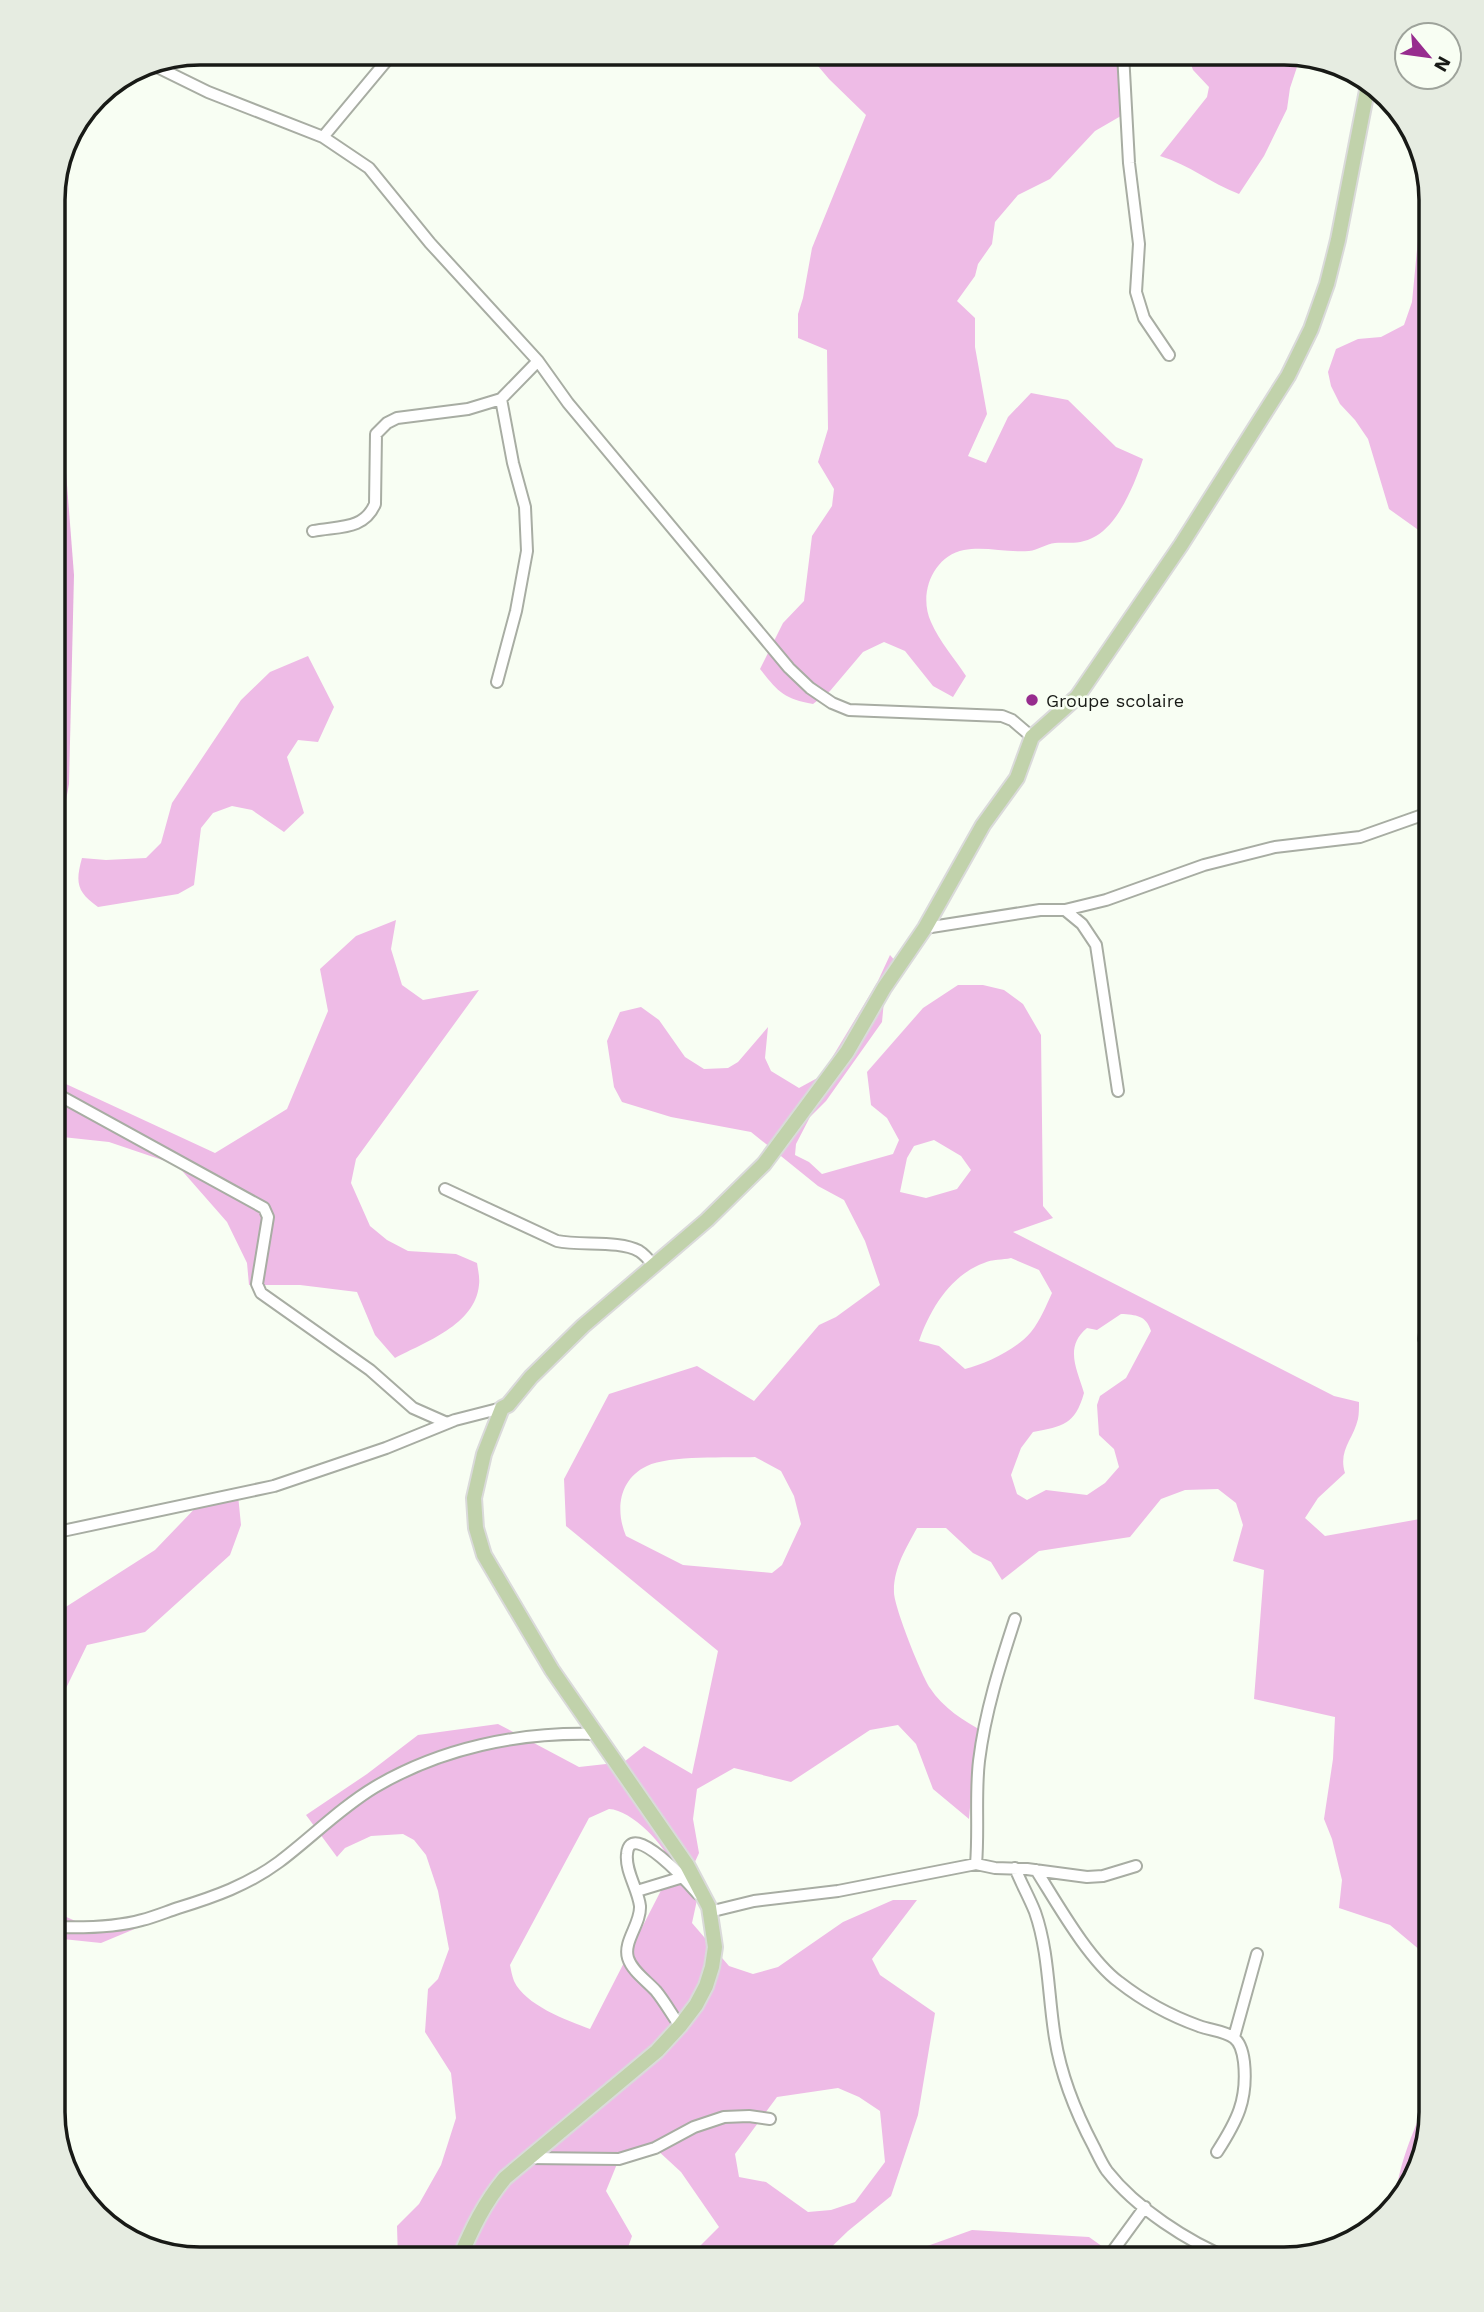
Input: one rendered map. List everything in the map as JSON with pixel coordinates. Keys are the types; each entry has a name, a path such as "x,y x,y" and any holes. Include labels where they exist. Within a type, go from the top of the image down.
{"main road":[{"path":"464,2247 488,2199 505,2178 646,2060 680,2026 696,2005 712,1967 715,1947 709,1910 687,1864 552,1670 484,1555 476,1528 474,1497 478,1474 502,1408 508,1405 531,1377 583,1326 707,1220 764,1164 846,1052 884,988 925,928 982,825 1017,778 1032,737 1076,697 1181,545 1288,376 1311,329 1327,284 1352,177 1367,93"}],"street":[{"path":"323,137 382,65"},
{"path":"1124,65 1129,163 1139,244 1136,292 1144,318 1170,355"},
{"path":"164,69 208,92 323,137 369,168 430,243 538,361 568,403 706,569 789,668 810,688 832,703 849,710 1002,716 1012,720 1032,737"},
{"path":"313,531 364,522 372,513 376,504 376,434 387,423 397,418 468,409 501,399 538,361"},
{"path":"497,682 516,611 527,551 525,507 501,399"},
{"path":"925,928 1040,910 1065,910 1107,900 1216,862 1275,848 1360,837 1419,817"},
{"path":"1065,910 1082,923 1096,945 1118,1091"},
{"path":"65,1099 264,1208 268,1217 257,1284 261,1293 370,1370 413,1408 447,1423"},
{"path":"445,1189 557,1241 575,1245 618,1245 640,1251 654,1266"},
{"path":"65,1530 274,1486 386,1448 447,1423 502,1408"},
{"path":"976,1864 979,1759 996,1678 1015,1619"},
{"path":"65,1927 114,1926 216,1897 246,1883 279,1862 315,1831 374,1788 424,1763 469,1748 509,1739 567,1733 595,1734"},
{"path":"680,2026 628,1957 628,1947 638,1924 640,1909 626,1855 633,1844 646,1846 683,1877 709,1910 754,1901 838,1891 976,1864 1087,1877 1103,1876 1136,1866"},
{"path":"1015,1868 1034,1911 1042,1942 1055,2040 1065,2081 1083,2126 1106,2170 1170,2227 1204,2247"},
{"path":"1036,1870 1098,1961 1120,1983 1167,2012 1198,2026 1234,2037 1244,2058 1244,2099 1231,2130 1217,2152"},
{"path":"637,1891 683,1877"},
{"path":"1234,2037 1257,1954"},
{"path":"528,2158 619,2159 655,2148 694,2127 724,2117 770,2119"},
{"path":"1116,2247 1145,2207"}],"shaded area":[{"path":"817,65 1126,65 1132,104 1126,113 1095,131 1050,179 1018,195 995,222 992,244 978,264 975,276 957,301 975,318 975,347 987,414 968,456 986,463 1008,417 1031,393 1068,400 1116,447 1143,459 1119,512 1096,536 1080,542 1055,543 1029,551 964,550 944,560 937,568 928,588 927,611 938,636 966,676 953,697 933,686 905,651 884,642 863,652 830,691 813,704 795,700 782,693 760,669 783,623 804,601 812,536 832,506 834,489 818,462 828,429 827,350 798,338 798,314 812,248 866,115"},
{"path":"1191,65 1297,66 1287,109 1264,156 1239,194 1160,156 1207,97 1209,87"},
{"path":"1419,229 1419,530 1389,509 1368,439 1340,404 1331,386 1328,372 1336,349 1358,339 1381,337 1404,325 1412,302"},
{"path":"65,464 74,575 69,784 65,805"},
{"path":"308,656 334,707 318,742 298,740 287,757 304,813 284,832 252,810 232,806 213,813 201,828 194,885 178,894 98,907 91,902 79,886 82,858 146,858 161,843 172,803 241,700 270,672"},
{"path":"396,920 391,949 402,985 423,1000 479,990 356,1159 351,1183 370,1226 387,1240 408,1251 456,1254 477,1263 479,1285 468,1311 447,1330 395,1358 375,1335 357,1292 300,1285 249,1285 247,1263 227,1222 177,1165 109,1142 65,1137 65,1084 215,1153 287,1109 328,1011 320,969 356,936"},
{"path":"890,955 897,963 885,990 882,1022 826,1101 810,1117 796,1144 795,1155 809,1162 822,1174 893,1154 899,1140 887,1118 871,1105 867,1072 923,1008 958,985 983,985 1004,990 1023,1004 1041,1035 1043,1206 1053,1218 1013,1232 1334,1396 1359,1402 1356,1426 1343,1458 1345,1473 1318,1498 1305,1518 1325,1536 1419,1519 1419,1949 1390,1925 1339,1908 1342,1880 1324,1819 1333,1759 1335,1717 1254,1699 1264,1570 1233,1561 1243,1525 1236,1503 1218,1489 1185,1490 1161,1499 1130,1537 1039,1551 1002,1580 991,1562 973,1553 946,1528 917,1528 898,1567 894,1593 909,1641 930,1688 948,1708 984,1732 969,1819 933,1789 916,1744 898,1725 870,1730 791,1782 734,1768 697,1789 693,1819 699,1853 689,1875 697,1900 692,1923 729,1966 753,1974 778,1967 843,1922 893,1900 917,1900 872,1959 880,1975 935,2013 918,2115 891,2196 831,2247 699,2247 719,2227 681,2172 655,2148 619,2159 606,2191 632,2236 628,2247 398,2247 397,2226 419,2204 441,2165 456,2118 451,2073 425,2032 428,1989 438,1979 449,1949 438,1891 426,1855 414,1840 403,1834 371,1836 345,1848 337,1857 306,1815 418,1735 498,1724 579,1767 624,1762 644,1746 692,1774 718,1651 566,1526 564,1479 609,1394 697,1366 754,1401 819,1325 836,1317 880,1285 865,1241 844,1200 818,1186 751,1132 671,1117 622,1102 614,1087 607,1041 620,1012 641,1007 659,1020 685,1057 704,1069 728,1068 738,1062 768,1027 765,1058 771,1071 799,1088 821,1076 877,983","holes":["934,1140 961,1156 971,1170 957,1189 926,1198 900,1192 907,1158 914,1146","1011,1258 1039,1270 1052,1293 1037,1323 1025,1338 1001,1355 965,1369 939,1346 919,1341 943,1294 961,1276 987,1262","1121,1314 1143,1319 1151,1331 1126,1378 1100,1396 1097,1405 1099,1435 1114,1449 1119,1467 1105,1483 1087,1495 1046,1490 1027,1500 1017,1494 1011,1475 1021,1448 1033,1432 1060,1425 1072,1418 1076,1412 1084,1393 1074,1359 1076,1343 1087,1328 1097,1330","755,1457 781,1471 794,1496 801,1524 782,1565 772,1573 683,1565 626,1536 621,1516 622,1496 630,1479 647,1466 670,1460","609,1809 628,1816 656,1840 673,1867 590,2029 547,2011 527,1997 514,1981 510,1965 589,1818","838,2088 859,2097 880,2111 885,2162 855,2202 831,2210 808,2212 766,2182 739,2177 735,2154 777,2097"]},
{"path":"238,1495 241,1525 230,1555 145,1632 87,1645 65,1690 65,1607 155,1550 204,1499"},
{"path":"65,1916 100,1932 137,1928 101,1943 65,1939"},
{"path":"1419,2120 1415,2147 1398,2184 1403,2160"},
{"path":"972,2230 1089,2237 1103,2247 925,2247"}],"place":[{"name":"Groupe scolaire","path":"1032,700"}]}
